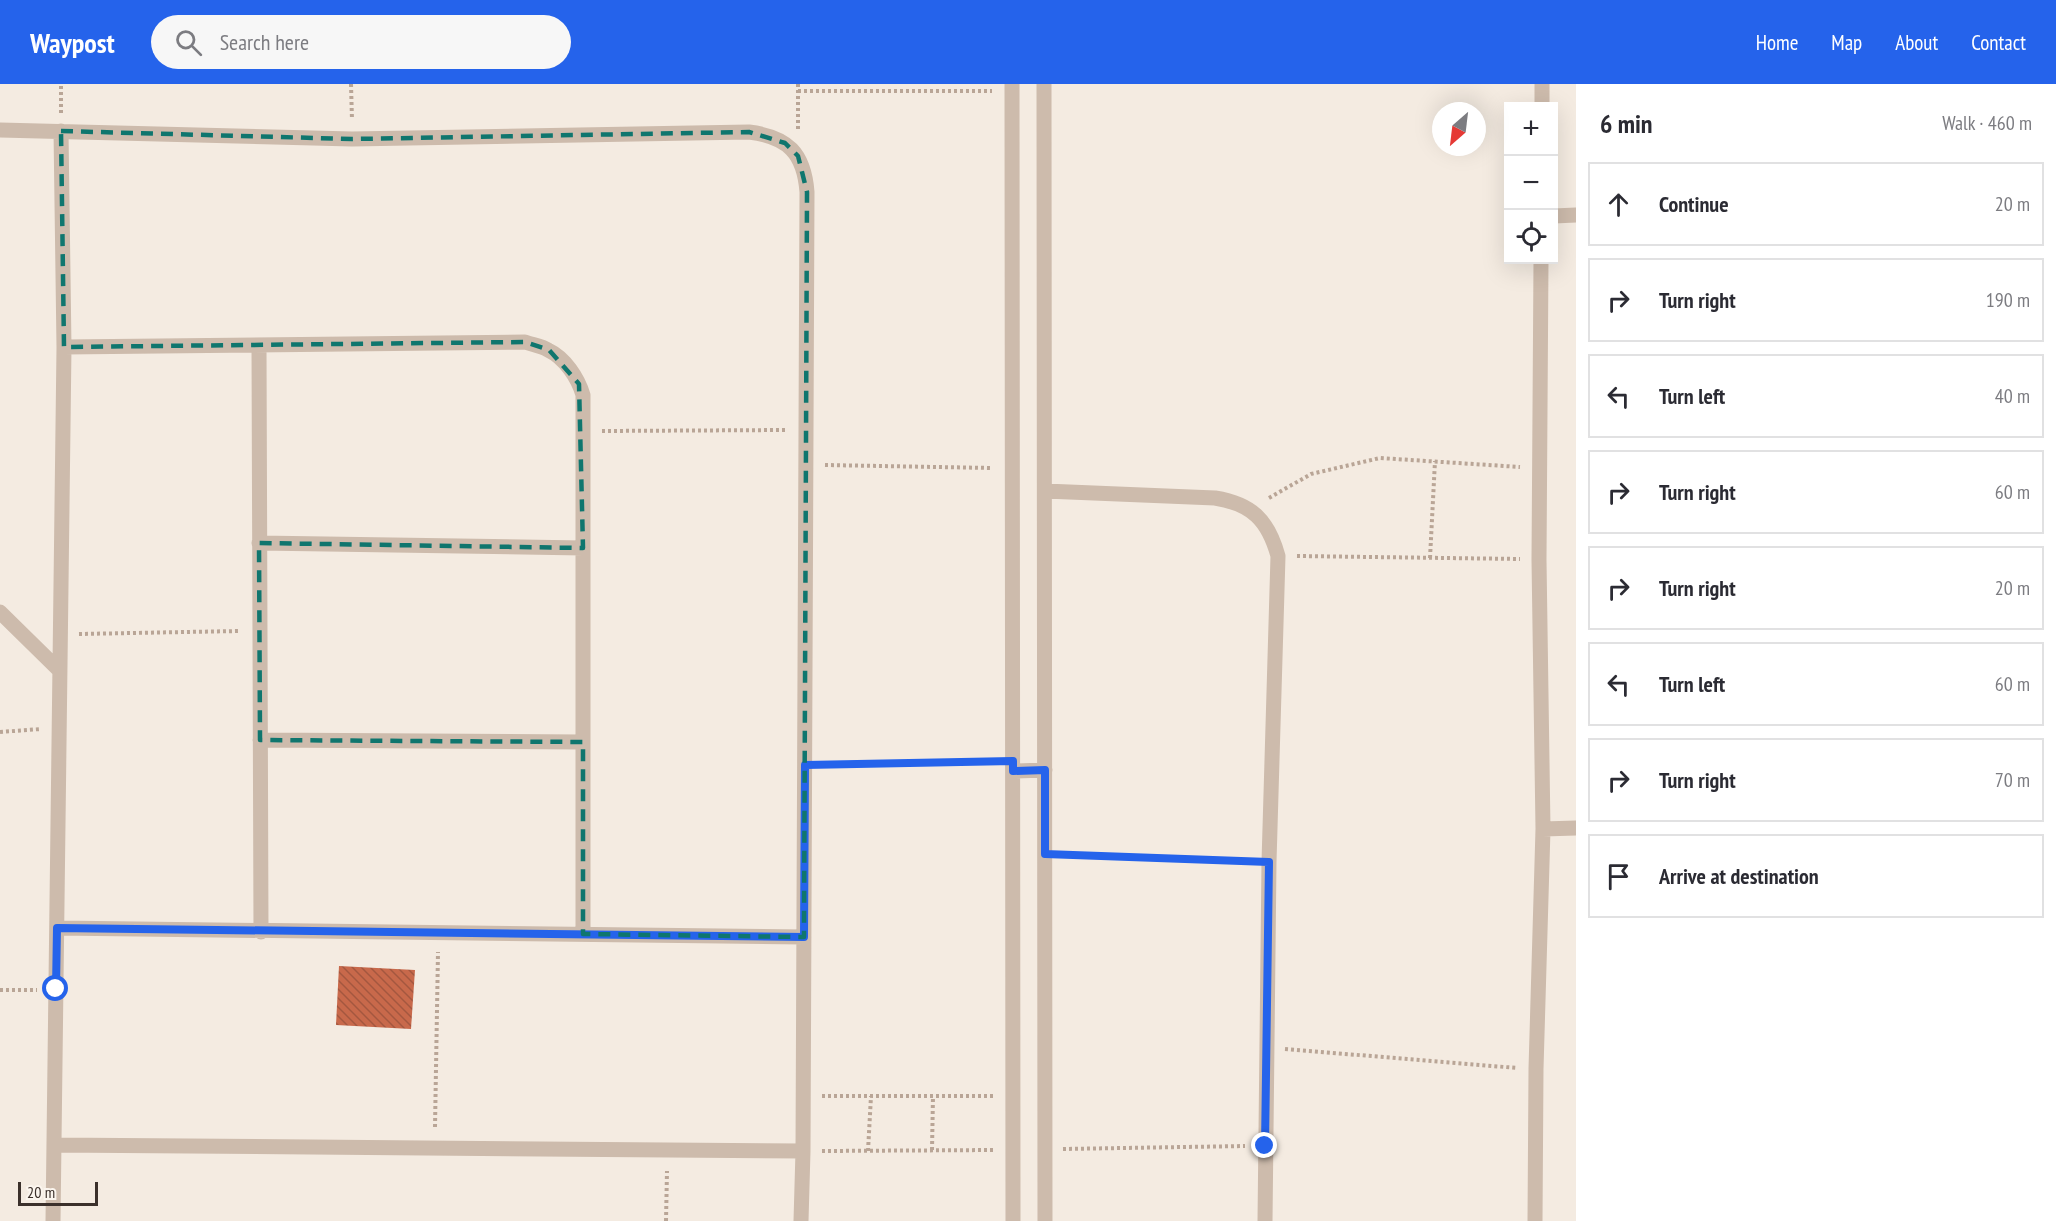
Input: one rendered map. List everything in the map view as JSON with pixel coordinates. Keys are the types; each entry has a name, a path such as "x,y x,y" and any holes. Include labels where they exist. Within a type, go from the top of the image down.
{"street":[{"path":"1044,84 1045,1221"},
{"path":"1542,84 1542,102"},
{"path":"1012,88 1013,1221"},
{"path":"0,130 352,139 749,132 768,134 785,143 798,156 806,174 807,192 801,1221"},
{"path":"53,1221 64,347 61,131"},
{"path":"1558,216 1576,215"},
{"path":"1535,1221 1536,1069 1543,829 1539,560 1541,264"},
{"path":"64,347 525,342 549,350 567,366 579,384 583,395 583,934"},
{"path":"259,346 261,932"},
{"path":"1045,491 1215,498 1233,501 1250,510 1263,522 1273,538 1278,555 1269,862 1265,1221"},
{"path":"259,543 583,548"},
{"path":"0,612 60,671"},
{"path":"260,740 583,742"},
{"path":"1013,766 1045,770"},
{"path":"1543,829 1576,828"},
{"path":"57,928 804,937"},
{"path":"54,1145 803,1151"}],"path":[{"path":"61,84 61,131"},
{"path":"351,84 352,139"},
{"path":"798,84 798,156"},
{"path":"798,91 1012,88"},
{"path":"583,432 807,430"},
{"path":"1250,510 1311,474 1380,458 1540,469"},
{"path":"1430,558 1435,461"},
{"path":"807,465 1013,469"},
{"path":"1278,555 1539,560"},
{"path":"60,634 260,630"},
{"path":"0,732 59,727"},
{"path":"805,765 1013,766"},
{"path":"1045,854 1269,862"},
{"path":"435,1149 438,933"},
{"path":"0,990 56,989"},
{"path":"1267,1048 1536,1069"},
{"path":"803,1096 1013,1096"},
{"path":"868,1150 871,1096"},
{"path":"932,1150 933,1096"},
{"path":"1045,1150 1265,1146"},
{"path":"666,1221 667,1150"},
{"path":"803,1151 1013,1150"}],"highlighted area":[{"path":"61,131 352,139 749,132 785,143 798,156 807,192 804,937 583,934 583,742 260,740 259,543 583,548 579,384 549,350 525,342 64,347"}],"building":[{"path":"339,966 415,970 411,1029 336,1025"}],"route":[{"path":"56,989 57,928 804,937 805,765 1013,761 1013,771 1045,770 1045,854 1269,862 1265,1146"}]}
